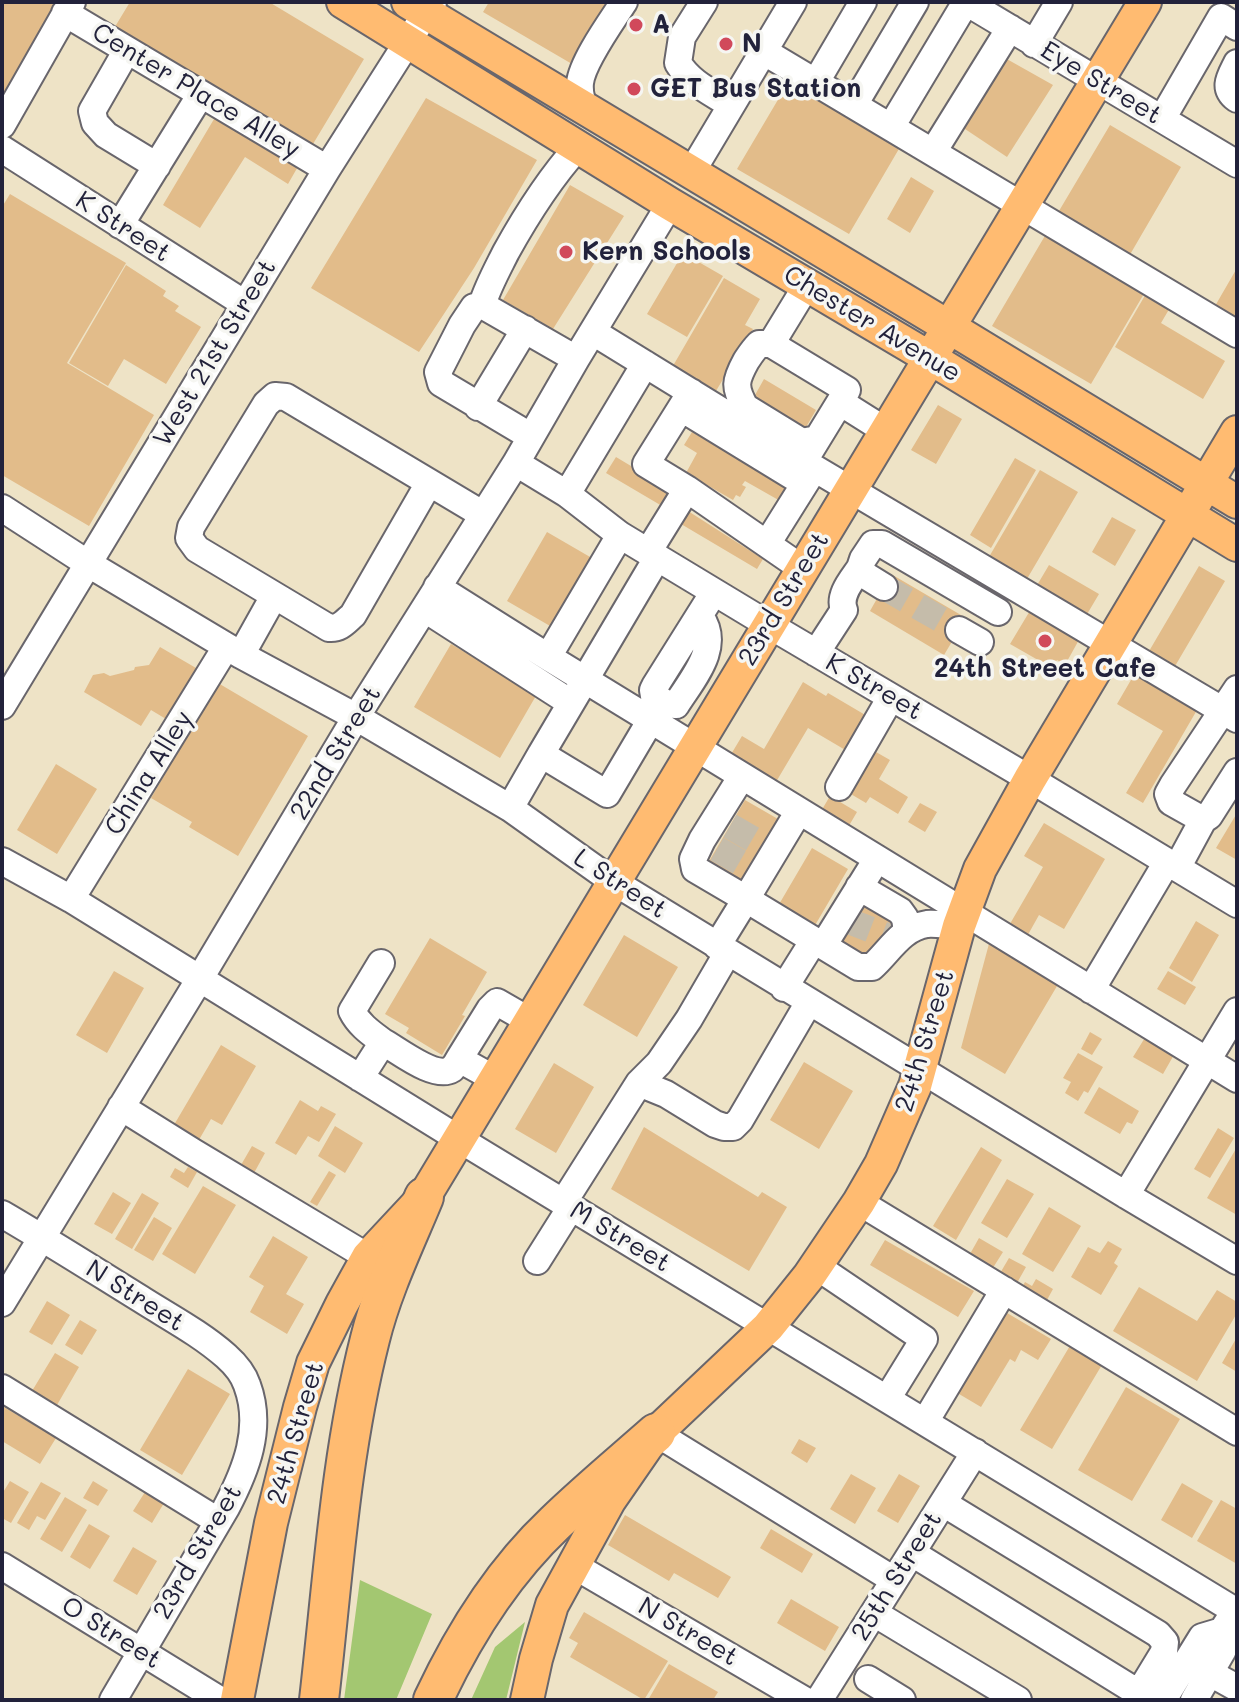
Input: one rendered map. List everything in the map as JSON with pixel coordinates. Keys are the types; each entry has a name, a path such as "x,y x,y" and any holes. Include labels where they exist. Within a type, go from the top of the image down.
{"highway":[{"path":"317,1700 338,1514 370,1337 384,1293 424,1197"},
{"path":"433,1700 446,1672 507,1575 553,1524 656,1433"}],"main road":[{"name":"Chester Avenue","path":"343,2 670,204 1237,545"},
{"name":"23rd Street","path":"424,1197 1145,2"},
{"name":"Chester Avenue","path":"422,6 585,109 1237,502"},
{"name":"24th Street","path":"527,1700 552,1605 609,1501 656,1433 768,1327 816,1266 881,1164 915,1086 961,919 980,869 1030,779 1237,432"},
{"name":"24th Street","path":"237,1700 271,1523 313,1363 368,1257 424,1197"}],"street":[{"path":"585,109 580,97 585,66 624,2"},
{"path":"704,2 682,37 678,63 695,83 731,105"},
{"path":"691,173 793,2"},
{"path":"816,82 863,2"},
{"path":"854,105 915,2"},
{"path":"891,127 966,2"},
{"name":"Eye Street","path":"966,2 1237,164"},
{"path":"1034,44 1059,2"},
{"name":"West 21st Street","path":"2,706 327,169 408,42 422,6"},
{"path":"2,125 69,7"},
{"name":"Center Place Alley","path":"69,7 127,50 327,169"},
{"path":"1162,119 1229,15"},
{"path":"933,152 1010,28"},
{"path":"127,50 92,111 95,123 106,135 157,166"},
{"path":"763,51 1237,334"},
{"path":"1237,63 1227,83 1229,91 1237,99"},
{"path":"120,225 201,94"},
{"path":"482,305 522,223 554,174 578,147"},
{"name":"K Street","path":"2,149 245,304"},
{"name":"22nd Street","path":"2,1303 356,717 516,463 670,204"},
{"path":"771,344 807,285"},
{"path":"530,436 441,383 438,372 462,325 474,307 482,305 576,359"},
{"path":"478,407 525,329"},
{"path":"593,332 645,364 686,400 807,471 851,489 1110,645 1232,707 1168,794 1171,802 1203,820"},
{"path":"767,544 807,471 817,439 847,390 771,344 759,344 736,378 737,390 745,407 802,442 817,439"},
{"path":"567,494 645,364"},
{"path":"429,483 353,615 339,627 329,628 274,596 197,549 189,538 191,527 246,436 266,404 275,396 286,397 482,514"},
{"path":"686,400 646,464 803,569"},
{"path":"840,402 886,431"},
{"name":"K Street","path":"516,463 567,494 620,535 1237,904"},
{"path":"510,808 585,680 687,489"},
{"name":"L Street","path":"2,508 234,651 356,717 510,808 614,882 784,988 1237,1261"},
{"path":"548,657 620,535"},
{"path":"816,653 844,610 841,603 844,594 873,544 882,544 998,612"},
{"path":"860,568 863,574 884,587"},
{"path":"541,754 607,794 657,711 655,686 714,592"},
{"name":"China Alley","path":"71,899 234,651 274,596"},
{"path":"431,598 548,657 585,680 657,711 695,747 877,859 961,919 1091,990 1237,1079"},
{"path":"431,598 571,703"},
{"path":"839,787 891,697"},
{"path":"1091,990 1237,772"},
{"path":"742,776 716,833 693,859 695,869 858,967 865,968 879,961 897,936 905,918 900,911 859,887"},
{"path":"537,1261 639,1083 659,1063 682,1030 723,949 756,871 769,848 799,811"},
{"path":"784,988 818,943 844,919 877,859"},
{"name":"M Street","path":"2,861 71,899 408,1108 975,1452 1231,1618"},
{"path":"897,936 926,924 961,919"},
{"path":"381,963 352,1011 368,1031 431,1070 441,1072 453,1068 497,1002 530,1021"},
{"path":"639,1083 666,1094 715,1124 733,1127 809,1002"},
{"path":"1126,1195 1237,1011"},
{"path":"360,1078 383,1042"},
{"path":"459,1059 495,1079"},
{"path":"408,1108 431,1070"},
{"path":"121,1107 368,1257"},
{"path":"859,1202 1237,1432"},
{"name":"N Street","path":"2,1214 206,1340 239,1369 250,1394"},
{"path":"816,1266 924,1339 887,1399"},
{"path":"925,1422 1004,1290"},
{"path":"2,1388 218,1521"},
{"name":"23rd Street","path":"113,1700 240,1480 249,1457 255,1416 250,1394"},
{"path":"656,1433 894,1580"},
{"name":"25th Street","path":"819,1700 975,1452"},
{"path":"943,1503 1158,1634 1165,1642 1164,1652 1151,1698"},
{"path":"912,1553 1151,1698"},
{"name":"N Street","path":"573,1565 804,1700"},
{"name":"O Street","path":"2,1566 220,1700"},
{"path":"874,1613 1018,1700"},
{"path":"1151,1698 1202,1637 1231,1618"},
{"path":"1194,1700 1225,1686 1223,1650 1231,1618"},
{"path":"868,1679 902,1700"}],"green space":[{"path":"360,1580 432,1614 396,1700 344,1700"},
{"path":"525,1622 506,1700 471,1700 495,1647"}],"building":[{"path":"2,2 59,2 2,97"},
{"path":"130,2 269,2 364,59 307,154 110,35"},
{"path":"489,2 608,2 572,64 483,12"},
{"path":"1005,58 1053,85 1007,157 962,127"},
{"path":"792,76 903,142 849,234 737,169"},
{"path":"426,98 537,160 474,268 419,352 311,288"},
{"path":"217,114 300,163 288,184 245,157 200,228 163,205"},
{"path":"1110,125 1181,167 1128,258 1056,216"},
{"path":"911,177 934,191 910,233 887,219"},
{"name":"Kern Schools","path":"570,185 624,216 553,329 503,300"},
{"path":"10,194 126,263 67,363 154,415 89,526 2,475 2,207"},
{"path":"1046,234 1145,292 1091,384 992,326"},
{"path":"683,253 723,276 687,337 647,314"},
{"path":"126,265 166,291 163,296 179,306 175,311 201,327 166,384 124,359 108,386 69,363"},
{"path":"1237,268 1237,329 1211,313"},
{"path":"724,278 760,299 745,325 753,329 713,396 670,371"},
{"path":"1147,292 1171,306 1161,323 1225,361 1203,399 1115,347"},
{"path":"764,379 816,410 802,434 750,404"},
{"path":"938,405 962,419 936,464 911,450"},
{"path":"692,432 789,489 782,502 745,481 742,485 746,487 740,497 736,495 733,500 686,473 697,453 684,445"},
{"path":"616,457 671,490 662,506 606,473"},
{"path":"1015,458 1036,470 991,548 970,535"},
{"path":"1040,470 1078,492 1024,584 986,562"},
{"path":"688,511 763,559 757,569 681,524"},
{"path":"1112,517 1136,530 1115,566 1092,552"},
{"path":"547,532 597,561 557,630 507,601"},
{"path":"1049,565 1099,594 1083,621 1033,592"},
{"path":"1199,566 1225,581 1171,673 1145,658"},
{"path":"891,574 966,618 944,655 870,611"},
{"name":"24th Street Cafe","path":"1031,609 1080,638 1065,665 1057,660 1052,668 1010,644"},
{"path":"451,644 537,694 500,758 414,707"},
{"path":"160,647 196,668 166,719 151,710 141,726 84,692 93,675 104,673 110,676 149,665"},
{"path":"1135,673 1197,710 1143,803 1126,793 1163,731 1117,704"},
{"path":"803,682 867,716 847,751 808,728 773,787 727,761 742,736 764,749"},
{"path":"218,683 308,736 238,856 189,827 192,822 151,798"},
{"path":"869,748 890,760 879,779 908,797 898,814 870,797 866,803 844,790"},
{"path":"56,764 97,789 57,854 17,830"},
{"path":"830,796 857,812 847,829 820,813"},
{"path":"745,800 778,819 739,887 705,868"},
{"path":"920,803 937,812 925,832 908,822"},
{"path":"1237,813 1237,860 1216,848"},
{"path":"1044,823 1105,859 1064,929 1039,915 1025,940 1007,929 1043,867 1024,856"},
{"path":"812,848 848,869 814,927 778,906"},
{"path":"860,897 897,919 869,966 832,944"},
{"path":"1196,921 1219,935 1192,982 1169,968"},
{"path":"624,935 678,967 637,1037 583,1005"},
{"path":"430,938 487,972 442,1055 406,1033 409,1028 385,1014"},
{"path":"990,940 1060,981 1005,1074 961,1048"},
{"path":"114,971 144,988 107,1053 76,1035"},
{"path":"1168,971 1196,987 1185,1005 1157,989"},
{"path":"1090,1032 1102,1039 1092,1055 1081,1049"},
{"path":"1146,1036 1175,1053 1163,1074 1133,1057"},
{"path":"221,1045 256,1066 222,1125 211,1119 196,1145 171,1130"},
{"path":"1078,1053 1103,1067 1088,1093 1084,1091 1078,1101 1065,1093 1071,1082 1063,1078"},
{"path":"804,1062 853,1091 819,1149 770,1120"},
{"path":"554,1063 594,1087 556,1153 515,1129"},
{"path":"1099,1087 1139,1111 1132,1124 1127,1122 1120,1134 1084,1113"},
{"path":"300,1100 318,1111 321,1106 336,1114 319,1142 308,1136 296,1155 275,1143"},
{"path":"335,1126 363,1143 345,1173 318,1156"},
{"path":"644,1127 758,1197 762,1192 787,1207 749,1271 611,1189"},
{"path":"1218,1128 1234,1138 1210,1178 1194,1169"},
{"path":"252,1146 265,1153 254,1173 241,1165"},
{"path":"981,1147 1002,1160 956,1240 933,1226"},
{"path":"1237,1147 1237,1215 1207,1198"},
{"path":"188,1167 197,1172 188,1188 170,1177 175,1168 184,1173"},
{"path":"329,1171 336,1175 317,1206 310,1202"},
{"path":"1007,1179 1034,1194 1007,1238 981,1223"},
{"path":"203,1186 236,1205 195,1274 162,1254"},
{"path":"113,1192 131,1203 112,1234 94,1224"},
{"path":"142,1193 159,1203 132,1249 115,1239"},
{"path":"1049,1207 1081,1226 1053,1272 1022,1254"},
{"path":"154,1217 172,1228 153,1261 134,1250"},
{"path":"273,1236 308,1257 286,1294 304,1304 287,1334 250,1312 264,1286 249,1277"},
{"path":"979,1238 1003,1252 989,1274 966,1261"},
{"path":"885,1240 974,1291 958,1317 870,1265"},
{"path":"1108,1241 1122,1249 1114,1263 1118,1266 1101,1295 1071,1277 1088,1247 1100,1253"},
{"path":"1009,1258 1026,1267 1013,1290 996,1280"},
{"path":"1036,1279 1053,1289 1042,1309 1018,1295 1025,1282 1032,1286"},
{"path":"1139,1287 1197,1321 1217,1290 1237,1302 1237,1313 1197,1381 1113,1331"},
{"path":"47,1301 70,1315 52,1345 29,1332"},
{"path":"1002,1310 1051,1339 1038,1360 1021,1350 1015,1362 1010,1359 981,1407 954,1391"},
{"path":"80,1320 97,1330 82,1355 65,1345"},
{"path":"1237,1337 1237,1372 1222,1363"},
{"path":"1071,1344 1103,1363 1052,1449 1020,1430"},
{"path":"55,1353 79,1367 57,1405 32,1391"},
{"path":"188,1369 230,1394 182,1475 140,1450"},
{"path":"1126,1387 1180,1419 1132,1501 1078,1470"},
{"path":"2,1406 56,1438 40,1464 2,1441"},
{"path":"799,1439 816,1448 807,1463 791,1453"},
{"path":"851,1474 876,1488 855,1524 830,1509"},
{"path":"899,1474 920,1486 898,1523 877,1511"},
{"path":"10,1481 29,1492 11,1523 2,1518 2,1494"},
{"path":"93,1481 108,1490 98,1506 83,1498"},
{"path":"41,1482 61,1493 45,1520 37,1516 29,1530 17,1523"},
{"path":"1182,1483 1213,1501 1192,1538 1161,1520"},
{"path":"145,1492 164,1503 152,1523 133,1511"},
{"path":"65,1497 87,1510 62,1552 40,1539"},
{"path":"1221,1500 1237,1509 1237,1564 1197,1541"},
{"path":"625,1515 731,1577 718,1598 674,1573 669,1581 608,1545"},
{"path":"89,1524 110,1536 90,1569 70,1557"},
{"path":"771,1529 813,1554 802,1573 760,1548"},
{"path":"133,1547 157,1561 137,1595 113,1581"},
{"path":"791,1599 839,1627 825,1651 777,1623"},
{"path":"584,1612 668,1661 644,1700 570,1657 578,1643 569,1638"},
{"path":"669,1664 718,1692 713,1700 648,1700"}],"tunnel":[{"path":"884,587 959,630"},
{"path":"730,826 763,845"},
{"path":"717,849 750,868"},
{"path":"846,920 887,936"}],"place":[{"name":"A","path":"636,25"},
{"name":"N","path":"726,44"},
{"name":"GET Bus Station","path":"634,89"},
{"name":"Kern Schools","path":"566,252"},
{"name":"24th Street Cafe","path":"1045,641"}]}
